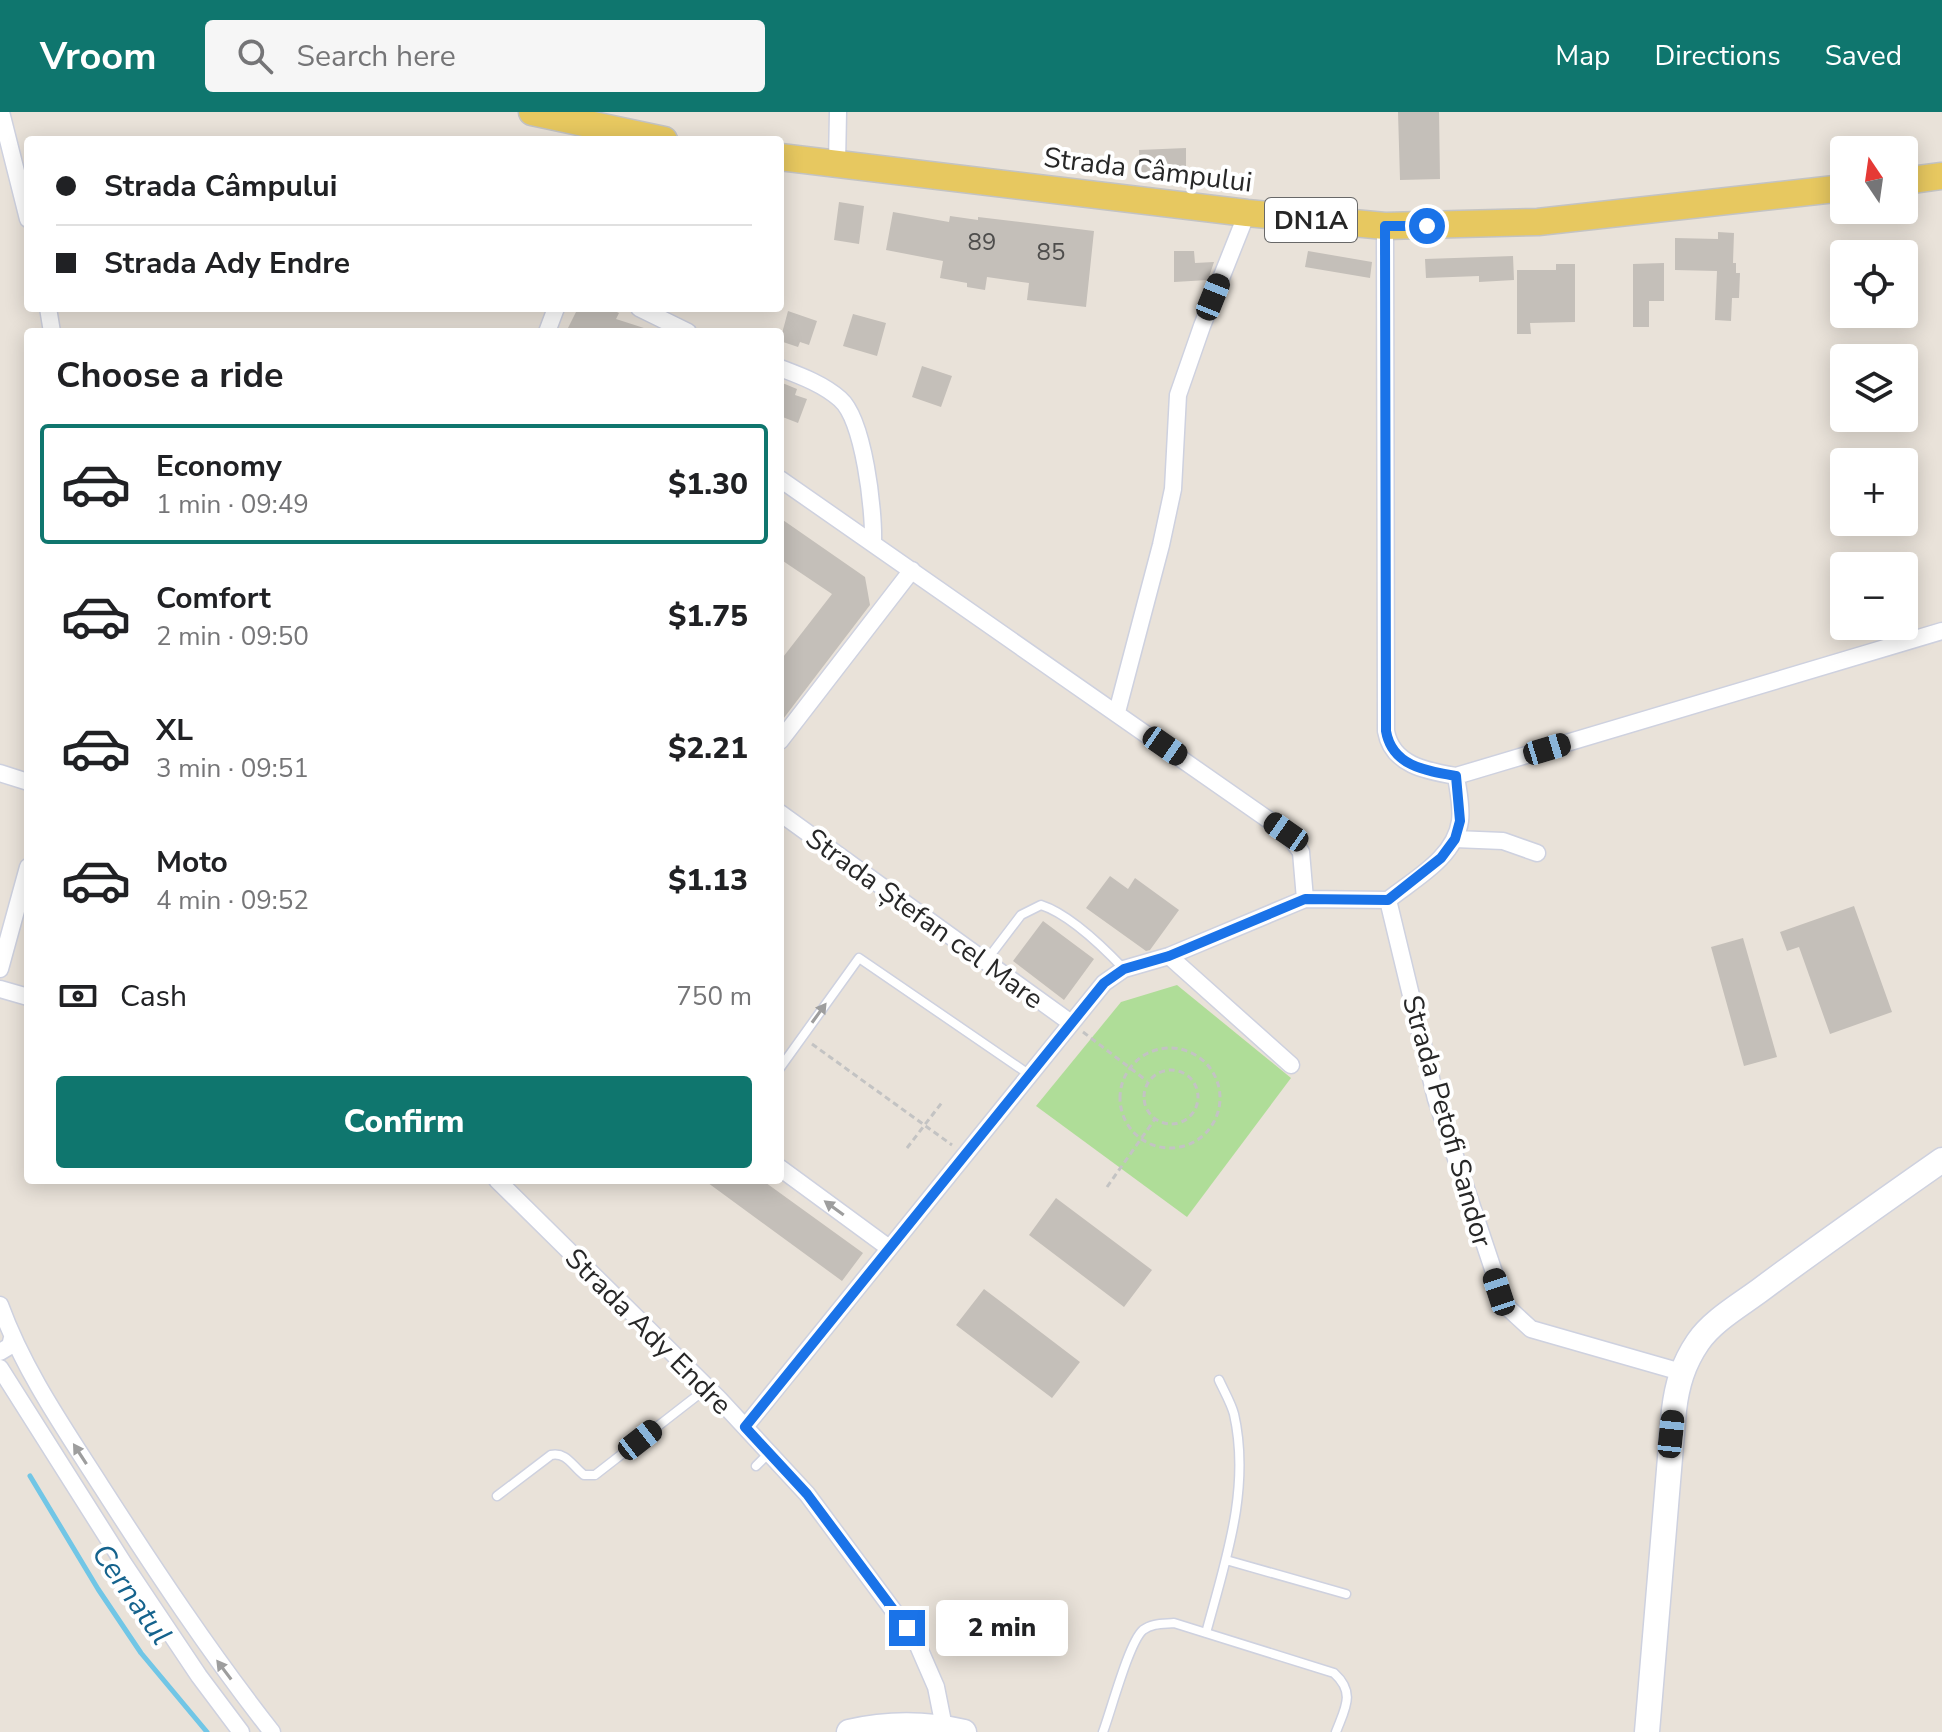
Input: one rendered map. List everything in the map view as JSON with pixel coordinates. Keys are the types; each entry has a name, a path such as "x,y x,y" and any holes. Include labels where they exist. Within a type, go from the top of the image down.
{"main road":[{"path":"538,114 612,135"},
{"path":"538,114 562,136"},
{"name":"Strada Câmpului","path":"784,157 1247,213 1385,226 1538,222 1830,190"},
{"path":"1918,179 1942,176"},
{"path":"1647,1732 1671,1434 1681,1372 1700,1339 1726,1316 1829,1238 1942,1160"},
{"path":"849,1732 890,1725 954,1730"}],"street":[{"path":"1,112 24,203"},
{"path":"837,164 838,112"},
{"path":"1117,712 1173,489 1178,395 1247,213"},
{"path":"1385,226 1386,731 1394,753 1405,762 1427,771 1456,776 1942,631"},
{"path":"647,312 680,328"},
{"path":"784,370 822,385 843,401 852,415 870,494 873,542"},
{"path":"784,482 1286,832 1301,852 1305,899"},
{"path":"784,736 912,570"},
{"path":"0,773 24,781"},
{"path":"1388,900 1441,858 1455,839 1460,821 1456,776"},
{"name":"Strada Ștefan cel Mare","path":"784,816 1071,1023"},
{"path":"1455,839 1503,841 1537,853"},
{"path":"0,969 24,882"},
{"name":"Strada Ștefan cel Mare","path":"745,1427 1104,983 1124,969 1169,956 1305,899 1388,900"},
{"name":"Strada Petofi Sandor","path":"1388,900 1436,1099 1505,1305 1531,1329 1681,1372"},
{"path":"1169,956 1291,1065"},
{"path":"0,989 24,996"},
{"path":"784,1171 889,1248"},
{"name":"Strada Ady Endre","path":"501,1184 708,1388 807,1494 916,1641 954,1730"},
{"path":"0,1305 12,1338 46,1400 217,1661 272,1732"},
{"path":"0,1352 10,1346 12,1338"},
{"path":"0,1368 124,1564 199,1676 241,1732"}],"lane":[{"path":"986,961 1021,915 1041,905 1052,908 1124,969"},
{"path":"784,1062 859,958 1030,1075"},
{"path":"1206,1633 1226,1560 1240,1483 1239,1441 1233,1411 1219,1380"},
{"path":"497,1496 551,1455 565,1456 584,1475 595,1475 708,1388"},
{"path":"756,1466 769,1453"},
{"path":"1226,1560 1346,1594"},
{"path":"1103,1732 1133,1645 1142,1631 1154,1624 1174,1623 1334,1673 1345,1683 1347,1699 1336,1732"}],"path":[{"path":"1071,1023 1148,1082"},
{"path":"802,1037 964,1154"},
{"path":"1170,1047 1200,1057 1211,1068 1218,1083 1218,1114 1210,1128 1199,1139 1185,1146 1154,1146 1139,1138 1128,1127 1121,1113 1119,1097 1129,1067 1155,1049 1170,1047"},
{"path":"1171,1069 1189,1076 1198,1092 1195,1110 1182,1122 1163,1123 1155,1119 1145,1106 1144,1089 1148,1082 1154,1075 1171,1069"},
{"path":"907,1148 943,1101"},
{"path":"1107,1187 1155,1119"}],"green space":[{"path":"1177,985 1291,1078 1187,1217 1036,1106 1121,1002"}],"building":[{"path":"1398,112 1439,112 1440,179 1400,180"},
{"path":"1186,148 1186,171 1140,173 1139,150"},
{"path":"839,202 864,206 859,244 834,240"},
{"path":"893,212 949,222 950,216 978,220 978,217 1094,231 1086,307 1027,300 1029,283 987,277 985,290 940,278 943,261 886,250"},
{"path":"1718,232 1734,233 1733,263 1736,263 1736,273 1740,273 1739,298 1732,298 1731,321 1715,320 1717,271 1675,270 1675,238 1718,239"},
{"path":"1174,251 1194,251 1195,263 1214,262 1208,280 1174,282"},
{"path":"1308,251 1372,262 1370,278 1305,267"},
{"path":"1513,256 1514,280 1479,282 1479,276 1426,278 1425,259"},
{"path":"1664,263 1664,301 1649,301 1649,327 1633,327 1633,264"},
{"path":"1556,264 1575,264 1575,322 1530,323 1531,334 1517,334 1517,270 1556,270"},
{"path":"788,311 817,321 809,345 800,342 798,347 784,342"},
{"path":"576,312 617,312 616,319 644,328 568,328"},
{"path":"853,314 886,323 877,356 843,346"},
{"path":"922,366 952,376 941,407 912,397"},
{"path":"784,384 797,389 795,395 807,399 798,423 784,418"},
{"path":"784,521 865,577 870,605 784,718 784,656 832,594 784,562"},
{"path":"1110,876 1128,889 1135,878 1179,910 1150,950 1146,951 1086,908"},
{"path":"1854,906 1892,1012 1830,1034 1799,947 1787,951 1780,932"},
{"path":"1043,921 1094,959 1064,1000 1013,961"},
{"path":"1743,938 1777,1057 1744,1066 1711,947"},
{"path":"709,1184 768,1184 863,1253 842,1281"},
{"path":"1056,1198 1152,1270 1124,1307 1029,1235"},
{"path":"984,1289 1080,1362 1052,1398 956,1325"}],"waterway":[{"name":"Cernatul","path":"30,1476 98,1589 141,1653 207,1732"}],"route":[{"path":"907,1628 807,1494 745,1427 1104,983 1124,969 1169,956 1305,899 1388,900 1441,858 1455,839 1460,821 1456,776 1427,771 1405,762 1394,753 1386,731 1385,226 1427,226"}]}
